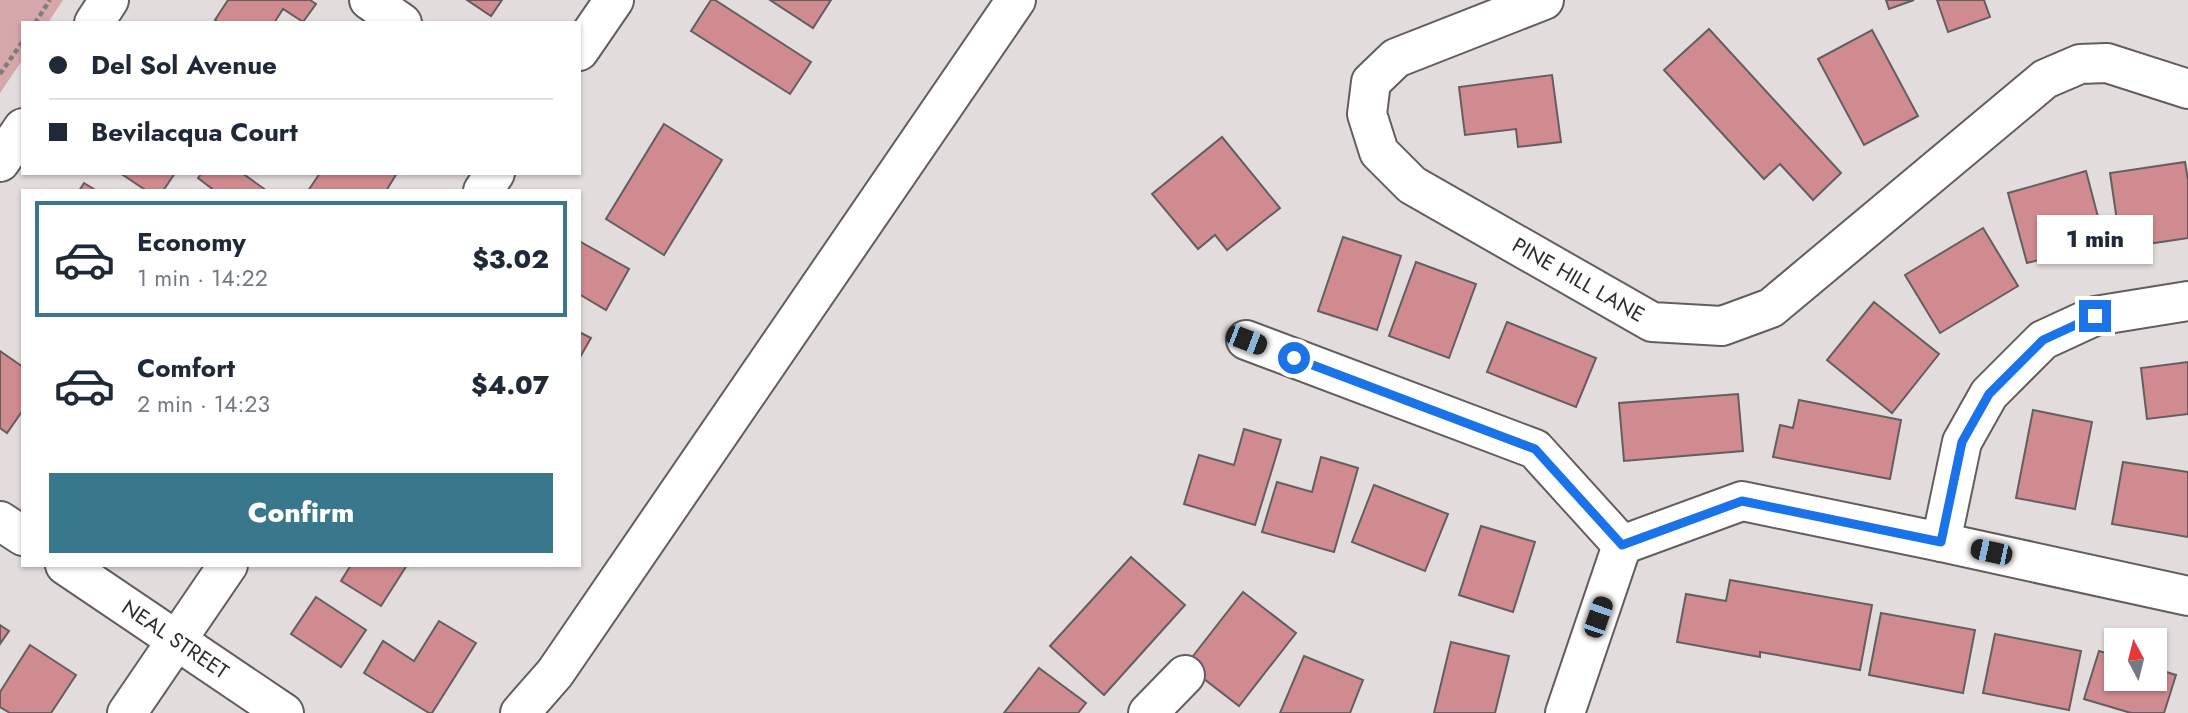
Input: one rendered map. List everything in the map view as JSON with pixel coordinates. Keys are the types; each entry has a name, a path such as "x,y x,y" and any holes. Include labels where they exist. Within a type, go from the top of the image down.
{"street":[{"path":"95,21 109,0"},
{"path":"369,0 399,21"},
{"path":"581,48 614,0"},
{"path":"520,713 555,673 1016,0"},
{"name":"PINE HILL LANE","path":"1544,0 1396,58 1371,82 1367,114 1379,152 1412,185 1652,322 1722,326 1771,309 2045,79 2080,64 2107,63 2188,89"},
{"path":"0,162 21,131"},
{"path":"1941,542 1962,442 1989,394 2043,340 2095,316 2188,301"},
{"path":"1246,340 1535,449 1622,545"},
{"path":"1622,545 1742,501 2188,596"},
{"path":"0,521 21,535"},
{"path":"1565,713 1622,545"},
{"name":"NEAL STREET","path":"68,567 284,713"},
{"path":"127,713 227,567"},
{"path":"1148,713 1185,675"}],"path":[{"path":"36,21 50,0"},
{"path":"0,74 21,44"}],"shaded area":[{"path":"0,0 63,0 49,21 21,21 21,62 0,93"}],"building":[{"path":"228,0 310,0 316,4 304,21 283,9 275,21 215,20"},
{"path":"467,0 502,0 491,16"},
{"path":"711,0 715,0 811,62 790,94 691,31"},
{"path":"770,0 831,0 813,28"},
{"path":"1886,0 1914,0 1889,9"},
{"path":"1937,0 1984,0 1990,17 1948,32"},
{"path":"1709,29 1841,173 1813,200 1780,164 1764,179 1664,70"},
{"path":"1872,30 1918,116 1864,145 1818,59"},
{"path":"1552,75 1561,142 1518,147 1516,129 1465,135 1459,87"},
{"path":"664,124 722,160 664,255 606,219"},
{"path":"1222,137 1280,208 1227,250 1215,235 1198,249 1152,194"},
{"path":"2185,162 2188,180 2188,238 2121,248 2110,173"},
{"path":"2086,171 2098,217 2059,227 2066,253 2027,263 2008,193"},
{"path":"123,175 174,175 164,189 144,189"},
{"path":"200,175 245,175 264,189 212,189 198,178"},
{"path":"319,175 396,175 387,189 309,189"},
{"path":"84,183 94,189 80,189"},
{"path":"1983,228 2018,286 1940,333 1905,275"},
{"path":"1343,237 1401,256 1377,330 1318,311"},
{"path":"581,242 629,269 606,310 581,295"},
{"path":"1416,262 1476,284 1449,358 1389,336"},
{"path":"1874,302 1939,354 1892,413 1827,360"},
{"path":"1507,322 1596,358 1576,407 1487,372"},
{"path":"581,333 591,338 581,356"},
{"path":"0,351 21,366 21,413 7,433 0,428"},
{"path":"2188,362 2188,414 2147,419 2141,368"},
{"path":"1738,394 1743,451 1624,461 1619,403"},
{"path":"1799,400 1901,420 1890,479 1773,457 1780,425 1793,428"},
{"path":"2033,410 2092,422 2075,509 2016,498"},
{"path":"1244,429 1281,440 1255,525 1184,504 1199,455 1234,465"},
{"path":"1321,457 1358,468 1334,552 1262,532 1277,482 1312,492"},
{"path":"2123,462 2188,472 2188,537 2112,524"},
{"path":"1374,485 1448,514 1425,571 1352,542"},
{"path":"1481,526 1535,542 1513,612 1459,595"},
{"path":"1131,557 1185,605 1104,695 1050,646"},
{"path":"350,567 406,567 381,606 341,581"},
{"path":"1730,580 1872,605 1860,670 1760,652 1760,657 1677,642 1686,594 1726,601"},
{"path":"1243,592 1296,633 1239,706 1186,665"},
{"path":"316,597 366,630 341,667 291,634"},
{"path":"1881,613 1975,630 1963,693 1869,675"},
{"path":"439,621 476,643 432,713 429,713 364,673 383,641 414,661"},
{"path":"0,625 9,631 0,644"},
{"path":"1995,634 2081,651 2069,710 1983,693"},
{"path":"1451,642 1509,656 1495,713 1434,713"},
{"path":"30,645 76,675 51,713 10,713 0,707 0,692"},
{"path":"2099,651 2104,652 2104,691 2167,691 2167,672 2176,675 2164,713 2131,713 2084,699"},
{"path":"1304,656 1363,680 1350,713 1280,713"},
{"path":"1039,668 1086,703 1078,713 1004,713"}],"route":[{"path":"1294,358 1535,449 1622,545 1742,501 1941,542 1962,442 1989,394 2043,340 2095,316"}]}
